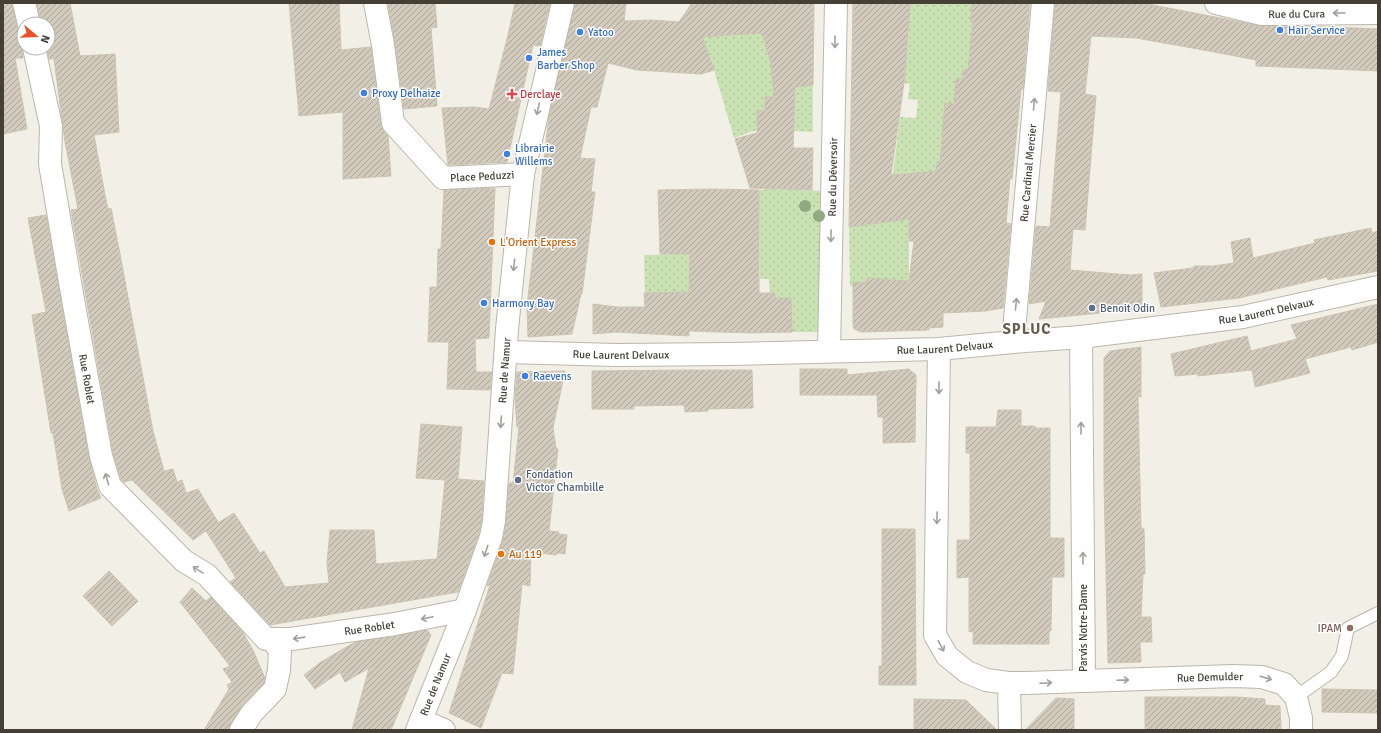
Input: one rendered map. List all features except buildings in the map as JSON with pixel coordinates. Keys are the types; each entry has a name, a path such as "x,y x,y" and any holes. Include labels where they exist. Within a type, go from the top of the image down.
{"street":[{"path":"24,3 27,16"},
{"name":"Place Peduzzi","path":"375,3 383,45 393,122 443,178 523,174"},
{"name":"Rue de Namur","path":"419,725 465,610 491,537 494,521 507,330 523,174 563,3"},
{"name":"Rue du Déversoir","path":"830,351 836,3"},
{"name":"Rue Cardinal Mercier","path":"1013,342 1043,3"},
{"name":"Rue du Cura","path":"1216,3 1262,14 1378,13"},
{"name":"Rue Roblet","path":"36,56 51,126 50,164 101,456 110,486 184,561 207,576 266,639 291,639 395,624 465,610"},
{"name":"Rue Laurent Delvaux","path":"506,352 616,355 939,349 1081,336 1244,317 1378,287"},
{"name":"Parvis Notre-Dame","path":"939,349 935,635 947,656 967,672 986,680 1026,683 1084,681 1081,336"},
{"path":"241,730 252,713 275,689 279,670 280,650 272,638"},
{"name":"Rue Demulder","path":"1084,681 1233,676 1262,677 1284,684 1296,697"},
{"path":"1009,682 1010,730"},
{"path":"1296,697 1301,718 1301,730"},
{"path":"419,725 444,730"}],"lane":[{"path":"1296,697 1331,672 1342,656 1348,628 1378,613"}],"green space":[{"path":"910,3 971,3 971,5 979,6 973,22 972,71 964,70 963,79 956,79 954,97 965,165 937,163 936,171 893,174 900,117 916,118 918,100 908,99 910,84 902,83"},
{"path":"769,33 779,88 813,85 813,132 794,131 794,98 765,97 765,111 757,112 757,130 734,138 714,70 702,37"},
{"path":"759,190 823,191 822,332 792,332 791,298 775,298 775,293 770,293 769,279 760,279"},
{"path":"909,219 909,283 868,278 868,283 853,282 853,287 850,285 849,227"},
{"path":"688,254 689,292 645,293 644,255"}],"place":[{"name":"Hair Service","path":"1280,30"},
{"name":"Yatoo","path":"580,32"},
{"name":"James Barber Shop","path":"529,58"},
{"name":"Proxy Delhaize","path":"364,93"},
{"name":"Derclaye","path":"512,94"},
{"name":"Librairie Willems","path":"507,154"},
{"name":"L'Orient Express","path":"492,242"},
{"name":"Harmony Bay","path":"484,303"},
{"name":"Benoit Odin","path":"1092,308"},
{"name":"Raevens","path":"525,376"},
{"name":"Fondation Victor Chambille","path":"518,480"},
{"name":"Au 119","path":"501,554"},
{"name":"IPAM","path":"1350,628"}],"district":[{"name":"SPLUC","path":"1027,329"}]}
